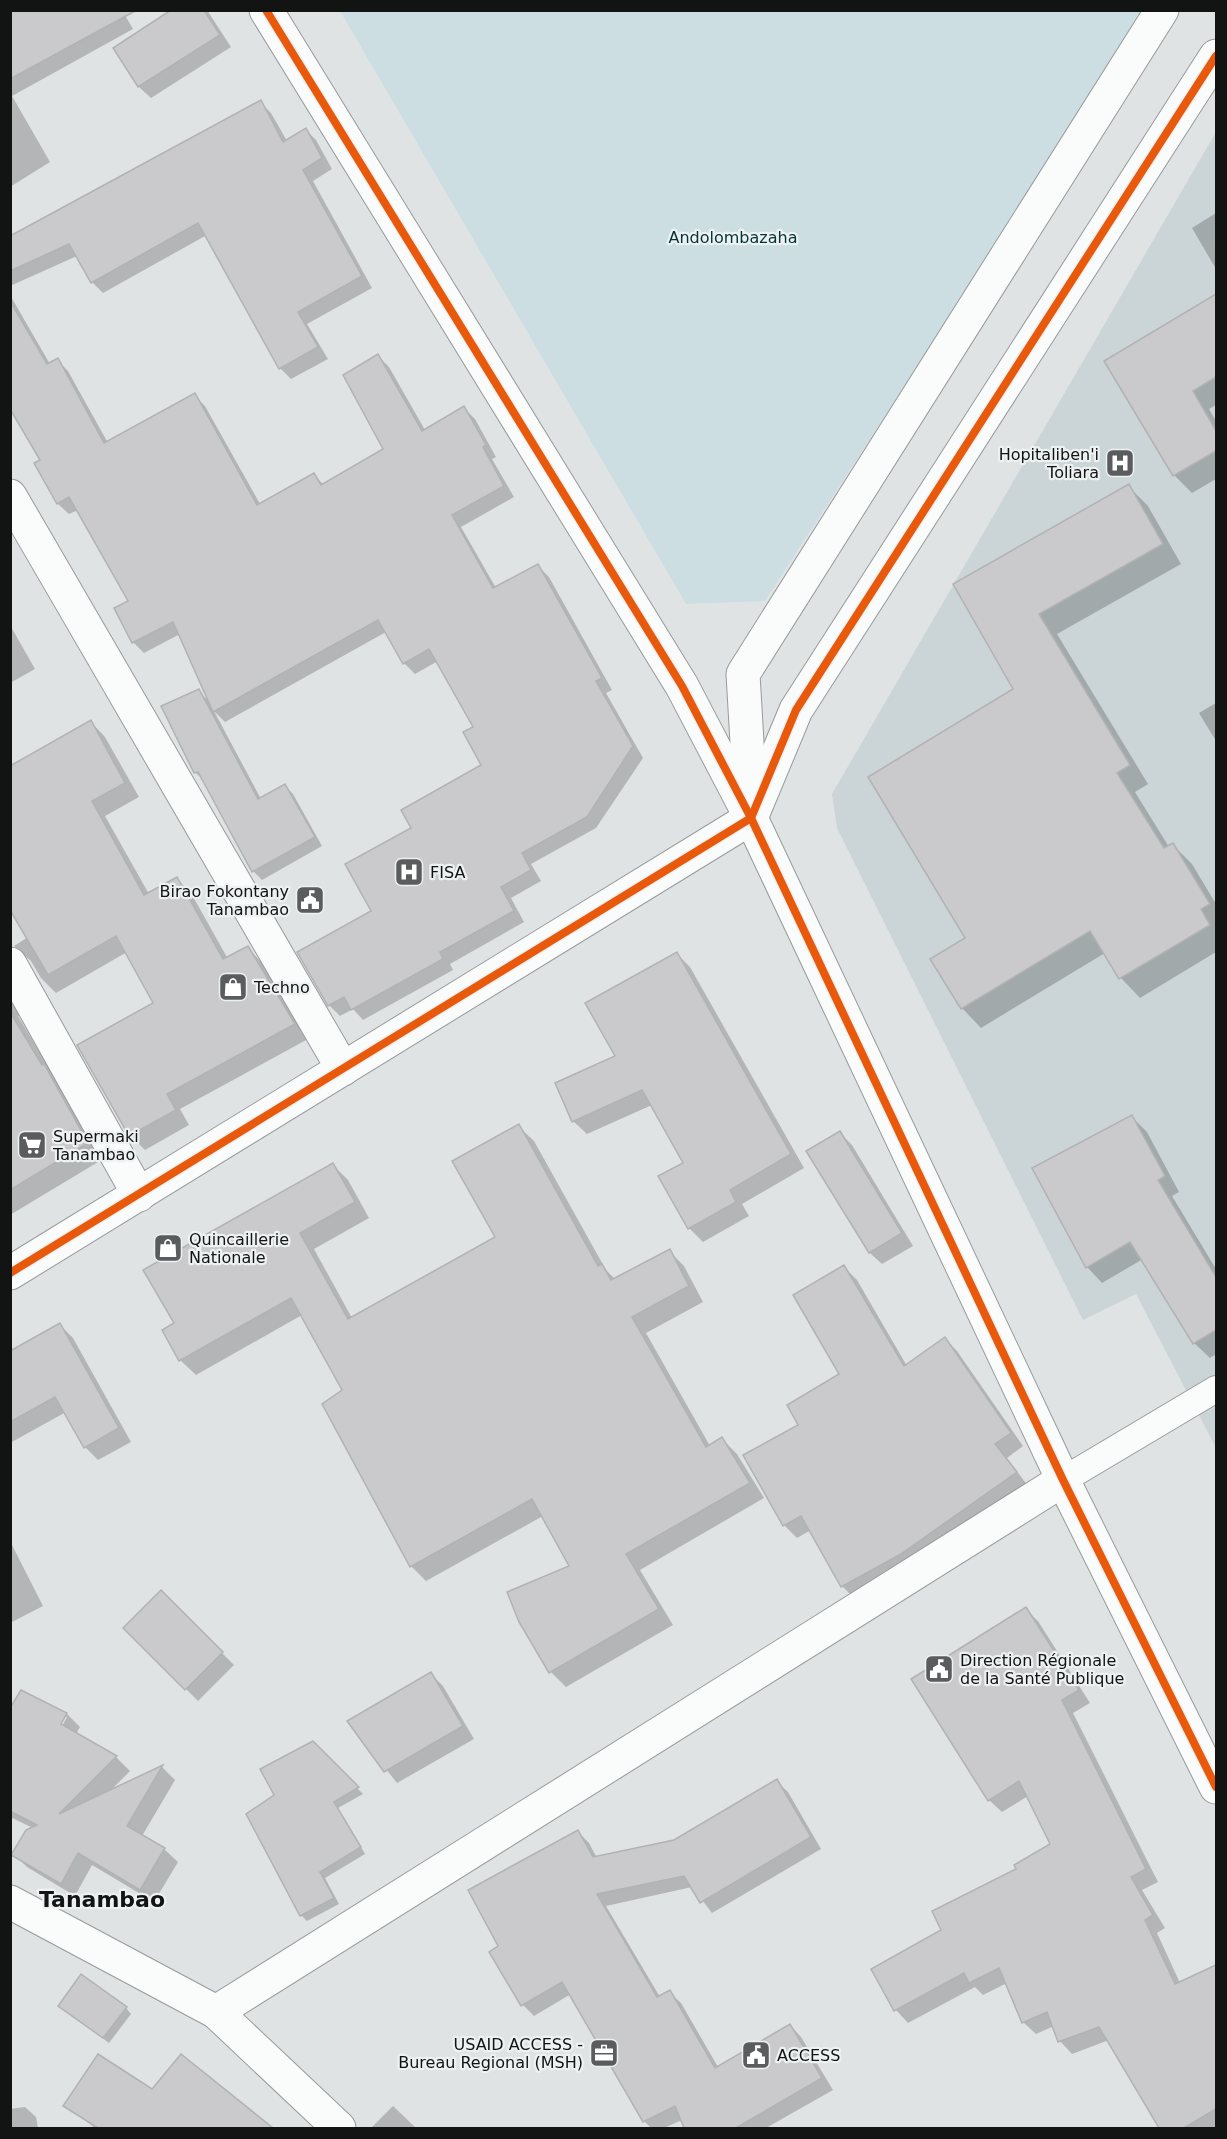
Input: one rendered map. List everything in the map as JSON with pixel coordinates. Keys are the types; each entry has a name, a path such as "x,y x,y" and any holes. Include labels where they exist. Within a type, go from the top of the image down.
{"street":[{"path":"266,10 682,686 751,818 1063,1480 1216,1787"},
{"path":"751,818 743,674 1162,10"},
{"path":"10,1273 751,818 796,710 1216,56"},
{"path":"10,496 343,1069"},
{"path":"10,964 139,1195"},
{"path":"216,2012 1063,1480"},
{"path":"10,1902 216,2012 339,2128"}],"lane":[{"path":"1063,1480 1216,1389"}],"shaded area":[{"name":"Hopitaliben'i Toliara","path":"1216,132 1216,1448 1136,1294 1083,1320 837,828 832,794"}],"green space":[{"name":"Andolombazaha","path":"340,11 1147,11 765,601 686,604"}],"building":[{"path":"10,10 137,10 10,79"},
{"path":"171,10 204,10 220,35 138,87 113,48"},
{"path":"261,100 283,142 306,128 322,158 303,170 362,276 298,312 318,347 279,369 198,223 91,283 69,244 10,271 10,236"},
{"path":"1216,294 1216,377 1193,391 1216,431 1216,451 1173,476 1104,361"},
{"path":"10,301 47,364 58,358 104,443 195,393 257,505 314,473 321,485 383,449 343,375 378,354 422,431 464,406 486,445 483,447 504,486 452,515 493,588 538,564 602,678 596,681 633,746 587,817 522,853 531,870 501,887 514,911 440,952 443,959 351,1010 344,997 328,1006 297,952 371,911 345,864 411,828 401,810 481,765 463,732 473,727 429,649 403,664 378,620 213,712 173,622 132,643 114,608 128,601 69,497 57,504 34,463 40,460 10,409"},
{"path":"1129,484 1163,544 1039,614 1130,765 1117,773 1164,848 1173,843 1210,904 1201,909 1210,925 1119,979 1090,931 961,1009 930,959 965,938 868,777 1013,689 953,584"},
{"path":"199,689 258,799 285,784 315,837 252,872 198,772 194,773 161,706"},
{"path":"91,720 125,783 92,801 144,895 177,877 223,959 248,946 295,1024 167,1094 176,1110 129,1136 77,1045 153,1003 116,936 48,975 10,910 10,766"},
{"path":"677,952 791,1154 730,1190 736,1202 688,1229 658,1176 683,1163 642,1090 572,1122 555,1083 615,1056 585,1003"},
{"path":"10,1012 42,1065 44,1064 88,1143 10,1190"},
{"path":"1132,1115 1165,1176 1158,1180 1216,1277 1216,1330 1193,1344 1130,1242 1086,1268 1032,1168"},
{"path":"519,1124 598,1266 602,1264 611,1280 670,1249 689,1286 632,1317 706,1447 722,1437 750,1483 626,1554 659,1609 549,1673 519,1622 507,1592 569,1566 532,1499 410,1567 322,1404 342,1390 291,1298 179,1361 162,1330 174,1323 143,1270 333,1163 355,1202 300,1233 348,1319 495,1237 452,1161"},
{"path":"840,1131 902,1233 869,1253 806,1151"},
{"path":"844,1265 904,1366 945,1337 1011,1433 995,1444 1017,1472 901,1554 841,1587 801,1516 783,1526 743,1455 798,1425 787,1405 839,1374 793,1295"},
{"path":"60,1323 119,1428 84,1448 55,1397 10,1422 10,1351"},
{"path":"161,1590 223,1652 185,1690 123,1628"},
{"path":"1026,1607 1079,1690 1062,1700 1146,1869 1131,1877 1153,1915 1145,1920 1175,1984 1216,1965 1216,2109 1184,2128 1159,2128 1099,2027 1058,2042 1047,2012 1022,2023 999,1968 969,1983 964,1973 894,2011 871,1969 941,1930 932,1911 1016,1869 1014,1865 1050,1844 1019,1781 988,1801 911,1679"},
{"path":"431,1672 463,1726 384,1772 347,1721"},
{"path":"21,1690 67,1713 61,1724 117,1756 59,1814 163,1765 127,1826 165,1848 140,1890 78,1853 61,1884 11,1855 26,1830 37,1825 10,1811 10,1708"},
{"path":"313,1741 359,1787 334,1802 361,1847 320,1872 334,1898 300,1916 246,1814 274,1795 260,1769"},
{"path":"777,1779 811,1837 700,1903 684,1876 597,1894 657,1997 670,1990 715,2068 790,2024 822,2078 736,2128 684,2128 675,2106 643,2122 562,1982 521,2006 489,1952 498,1946 468,1890 578,1830 593,1857 674,1840"},
{"path":"81,1974 127,2007 103,2038 58,2006"},
{"path":"98,2054 152,2089 181,2054 273,2128 98,2128 63,2106"}],"cycle path":[{"path":"266,10 682,686 751,818 1063,1480 1216,1787"},
{"path":"10,1273 751,818 796,710 1216,56"}],"place":[{"name":"Hopitaliben'i Toliara","path":"1120,463"},
{"name":"FISA","path":"409,872"},
{"name":"Birao Fokontany Tanambao","path":"310,900"},
{"name":"Techno","path":"233,987"},
{"name":"Supermaki Tanambao","path":"32,1145"},
{"name":"Quincaillerie Nationale","path":"168,1248"},
{"name":"Direction Régionale de la Santé Publique","path":"939,1669"},
{"name":"USAID ACCESS - Bureau Regional (MSH)","path":"604,2053"},
{"name":"ACCESS","path":"756,2055"}],"district":[{"name":"Tanambao","path":"102,1899"}]}
